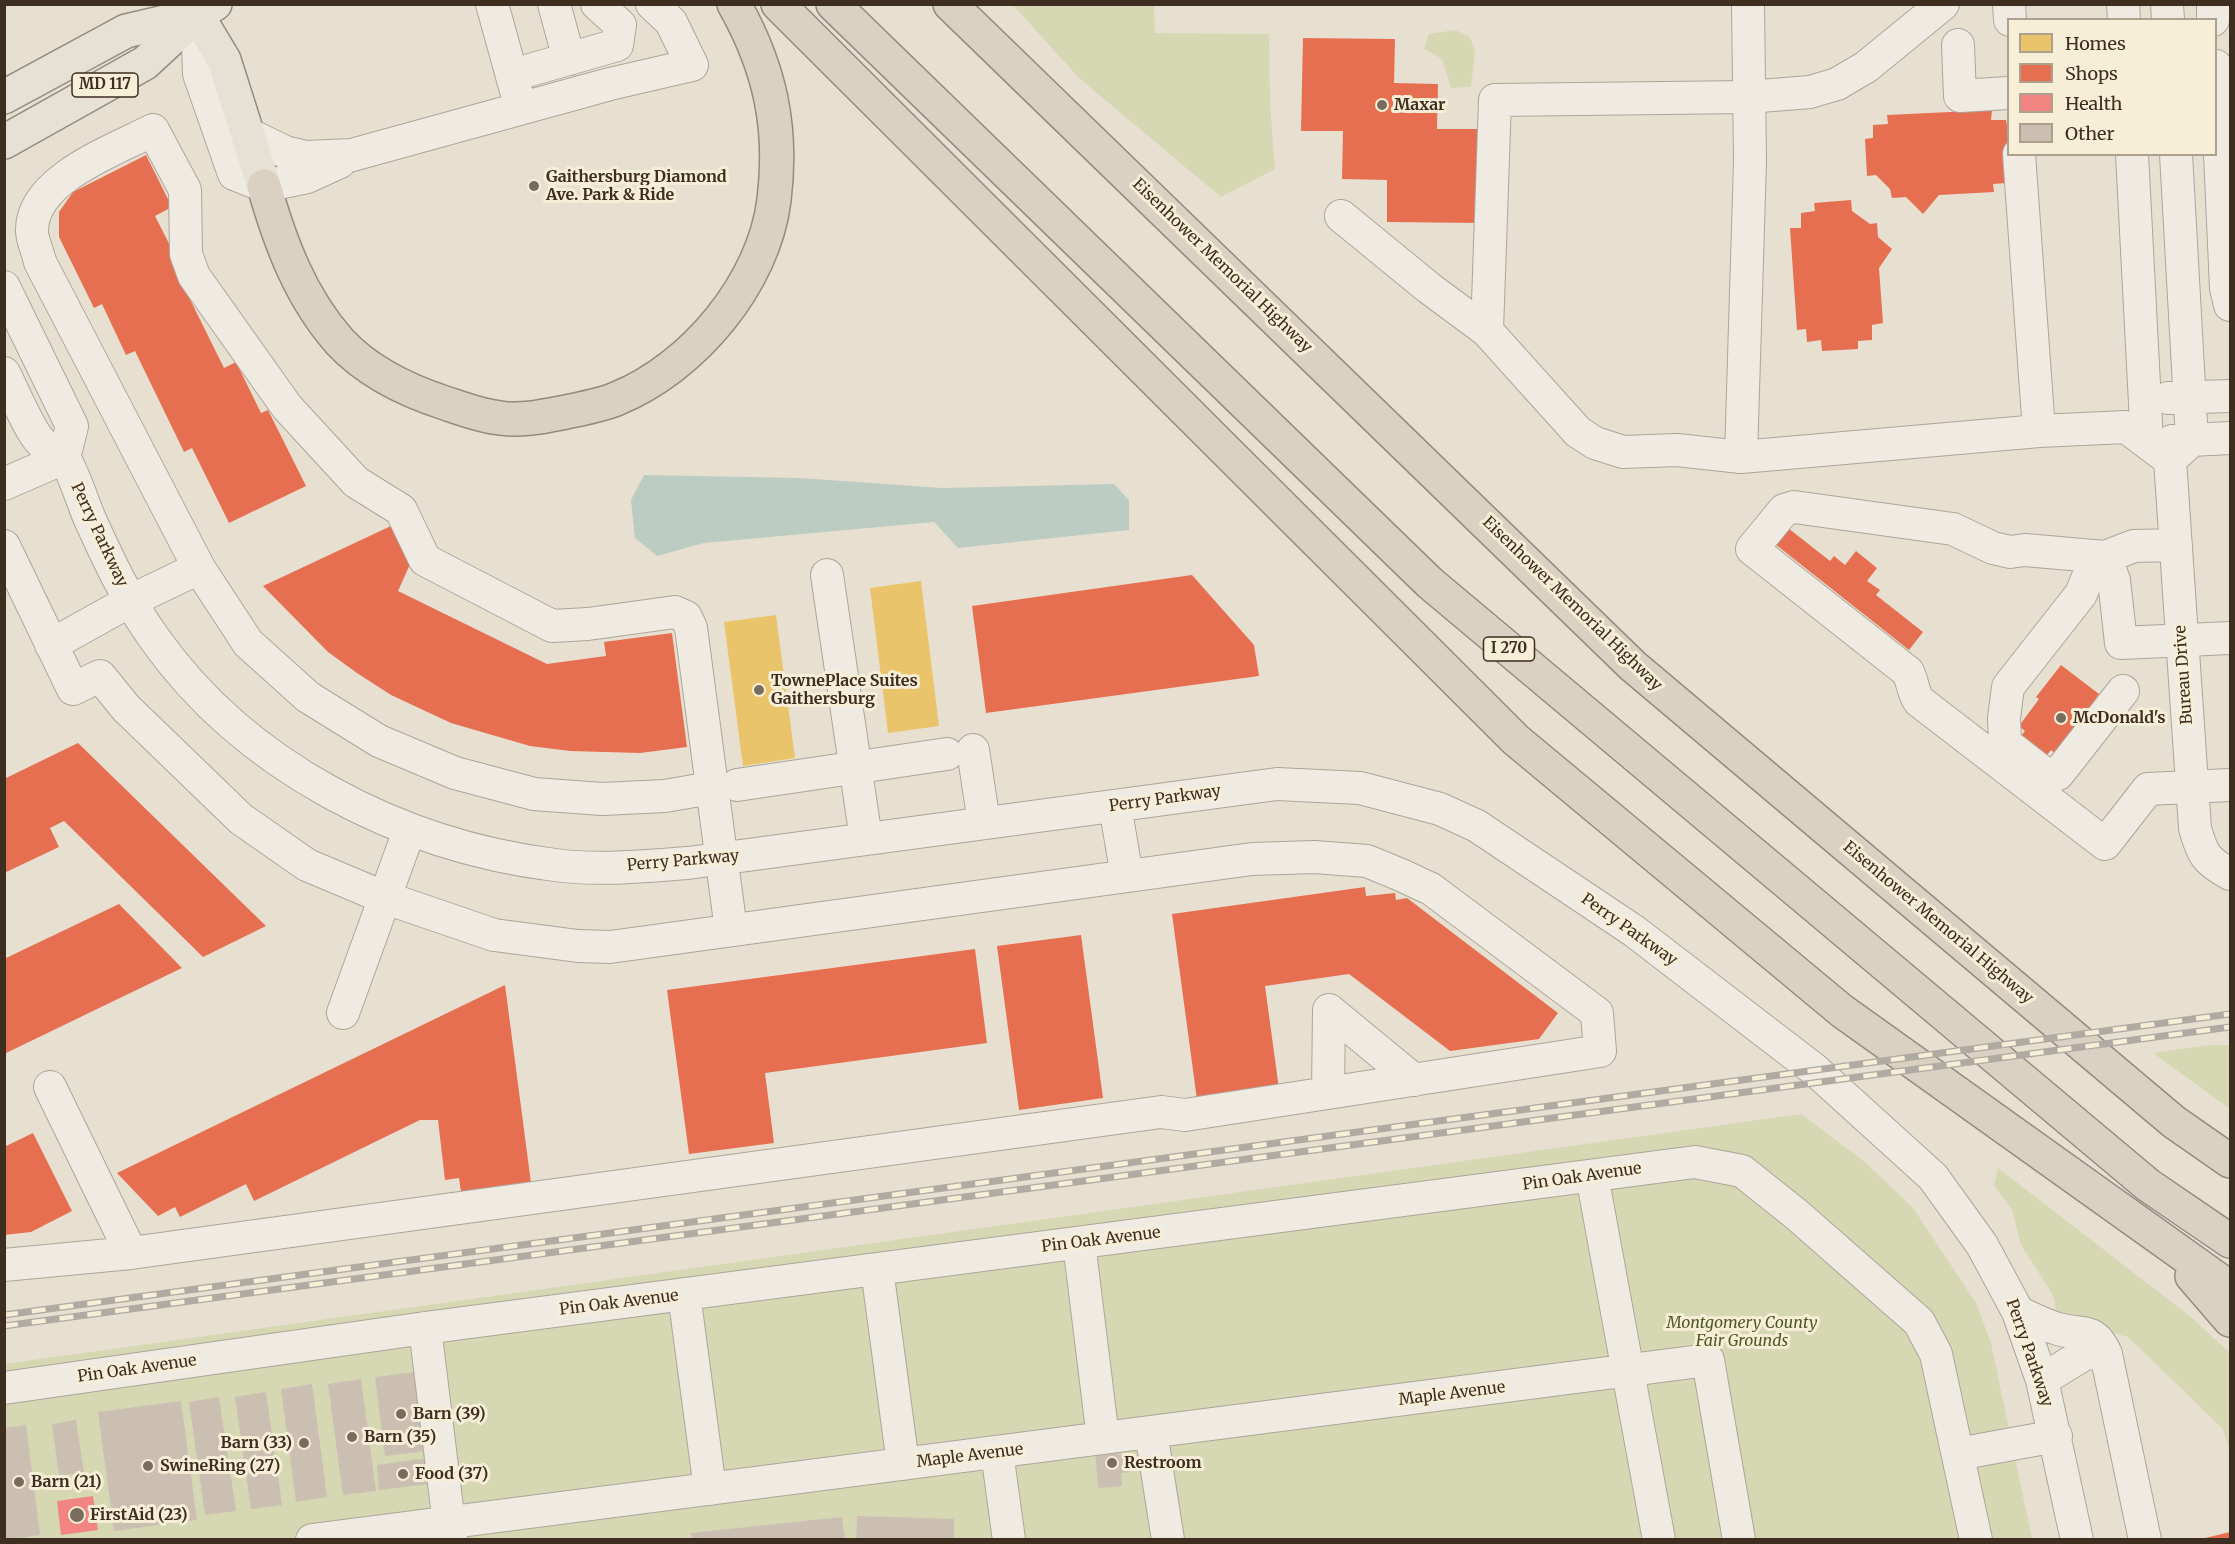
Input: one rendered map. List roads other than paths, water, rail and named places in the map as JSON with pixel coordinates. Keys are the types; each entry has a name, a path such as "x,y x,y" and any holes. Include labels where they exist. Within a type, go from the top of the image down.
{"highway":[{"path":"264,186 286,255 310,302 341,343 376,371 417,394 500,418 531,418 616,399 677,363 728,312 764,243 774,202 777,159 773,112 766,73 734,4"},
{"path":"778,4 1516,740 1842,1011 2230,1288"},
{"name":"I 270","path":"833,4 1430,583 2148,1185 2230,1241"},
{"name":"Eisenhower Memorial Highway","path":"950,4 1634,666 2174,1122 2230,1161"},
{"path":"2164,1242 2230,1320"}],"main road":[{"path":"206,10 264,186"},
{"name":"MD 117","path":"4,97 126,31 206,10"},
{"name":"MD 117","path":"4,142 145,63 206,10"}],"street":[{"path":"492,4 530,106"},
{"path":"510,4 530,70 530,106"},
{"path":"554,4 569,59"},
{"path":"530,70 617,45 620,26 597,4"},
{"path":"206,10 199,74 234,174 264,186 307,177 352,155 530,106 692,65 670,22 652,4"},
{"path":"1741,457 1750,161 1748,4"},
{"path":"1487,331 1495,100 1748,97 1810,92 1837,84 1866,68 1943,4"},
{"path":"1958,45 1960,96 2007,93"},
{"path":"2217,88 2226,288 2230,305"},
{"path":"731,930 722,858 724,787 691,628 686,617 675,612 658,612 588,624 552,626 425,560 401,510 356,482 287,407 194,276 186,254 185,190 153,130 64,177 40,200 32,230 40,262 199,568 248,643 308,697 379,741 456,773 534,794 602,799 665,796 724,787 856,767 960,752 984,823"},
{"path":"248,134 285,152 306,157 352,155"},
{"path":"2019,156 2039,431"},
{"name":"Bureau Drive","path":"2132,156 2146,400 2159,442 2176,545 2195,828 2201,850 2212,864 2230,874"},
{"name":"Bureau Drive","path":"2159,442 2190,397 2176,156"},
{"path":"1341,216 1487,331 1578,432 1595,443 1623,452 1677,450 1741,457 2039,431 2159,442 2230,438"},
{"path":"4,287 72,426 64,458"},
{"path":"4,373 40,442 64,458"},
{"path":"2146,400 2230,396"},
{"path":"4,484 64,458"},
{"name":"Perry Parkway","path":"64,458 115,577 154,639 196,692 236,727 321,789 409,831 454,846 555,865 610,868 722,858 1277,784 1360,788 1440,809 1477,826 1634,931 1829,1082 1933,1177 1982,1245 2018,1312 2042,1380 2077,1539"},
{"path":"2056,807 2120,727 2125,714 2121,643 2114,580 2096,568 2025,550 2010,552 1993,548 1953,529 1794,507 1784,510 1752,549 1908,672 1914,686 1914,694 1919,701 2056,807 2105,844 2148,789 2192,789 2230,785"},
{"path":"1985,752 1981,728 1984,709 1996,689 2096,568 2134,546 2176,545"},
{"path":"4,546 73,689 100,676 126,708 241,819 308,865 383,897 494,935 578,946 610,947 1252,859 1314,857 1367,861 1431,889 1597,1013 1600,1051 1185,1115 1161,1112 131,1253 4,1265"},
{"path":"51,645 130,601 199,568"},
{"path":"2096,568 2081,594 2008,687 2004,718 2005,743 2046,774 2053,776 2058,774 2123,691"},
{"path":"827,575 866,839"},
{"path":"2121,643 2230,638"},
{"path":"1115,806 1127,876"},
{"path":"343,1013 383,897 409,831"},
{"path":"1328,1093 1329,1010 1414,1080"},
{"path":"50,1087 131,1253"},
{"name":"Pin Oak Avenue","path":"4,1388 684,1294 1695,1162 1742,1171 1796,1214 1919,1322 1936,1354 1976,1539"},
{"path":"1592,1176 1659,1539"},
{"path":"1079,1243 1103,1438"},
{"path":"877,1269 903,1464"},
{"path":"684,1294 710,1489"},
{"path":"2018,1312 2058,1329 2088,1333 2099,1341 2106,1354 2145,1539"},
{"path":"425,1329 450,1531"},
{"path":"2042,1380 2086,1353 2106,1354"},
{"name":"Maple Avenue","path":"312,1539 450,1531 710,1489 1708,1360 1739,1539"},
{"path":"1151,1432 1168,1539"},
{"path":"1958,1454 2056,1436"},
{"path":"996,1452 1009,1539"}],"railway":[{"path":"4,1315 2230,1014"},
{"path":"4,1326 2230,1027"}],"place":[{"name":"Maxar","path":"1382,105"},
{"name":"Gaithersburg Diamond Ave. Park & Ride","path":"534,186"},
{"name":"TownePlace Suites Gaithersburg","path":"759,690"},
{"name":"McDonald's","path":"2061,718"},
{"name":"Barn (39)","path":"401,1414"},
{"name":"Barn (35)","path":"352,1437"},
{"name":"Barn (33)","path":"304,1443"},
{"name":"Restroom","path":"1112,1463"},
{"name":"SwineRing (27)","path":"148,1466"},
{"name":"Food (37)","path":"403,1474"},
{"name":"Barn (21)","path":"19,1482"},
{"name":"FirstAid (23)","path":"77,1515"}],"park label":[{"name":"Montgomery County Fair Grounds","path":"1742,1332"}]}
